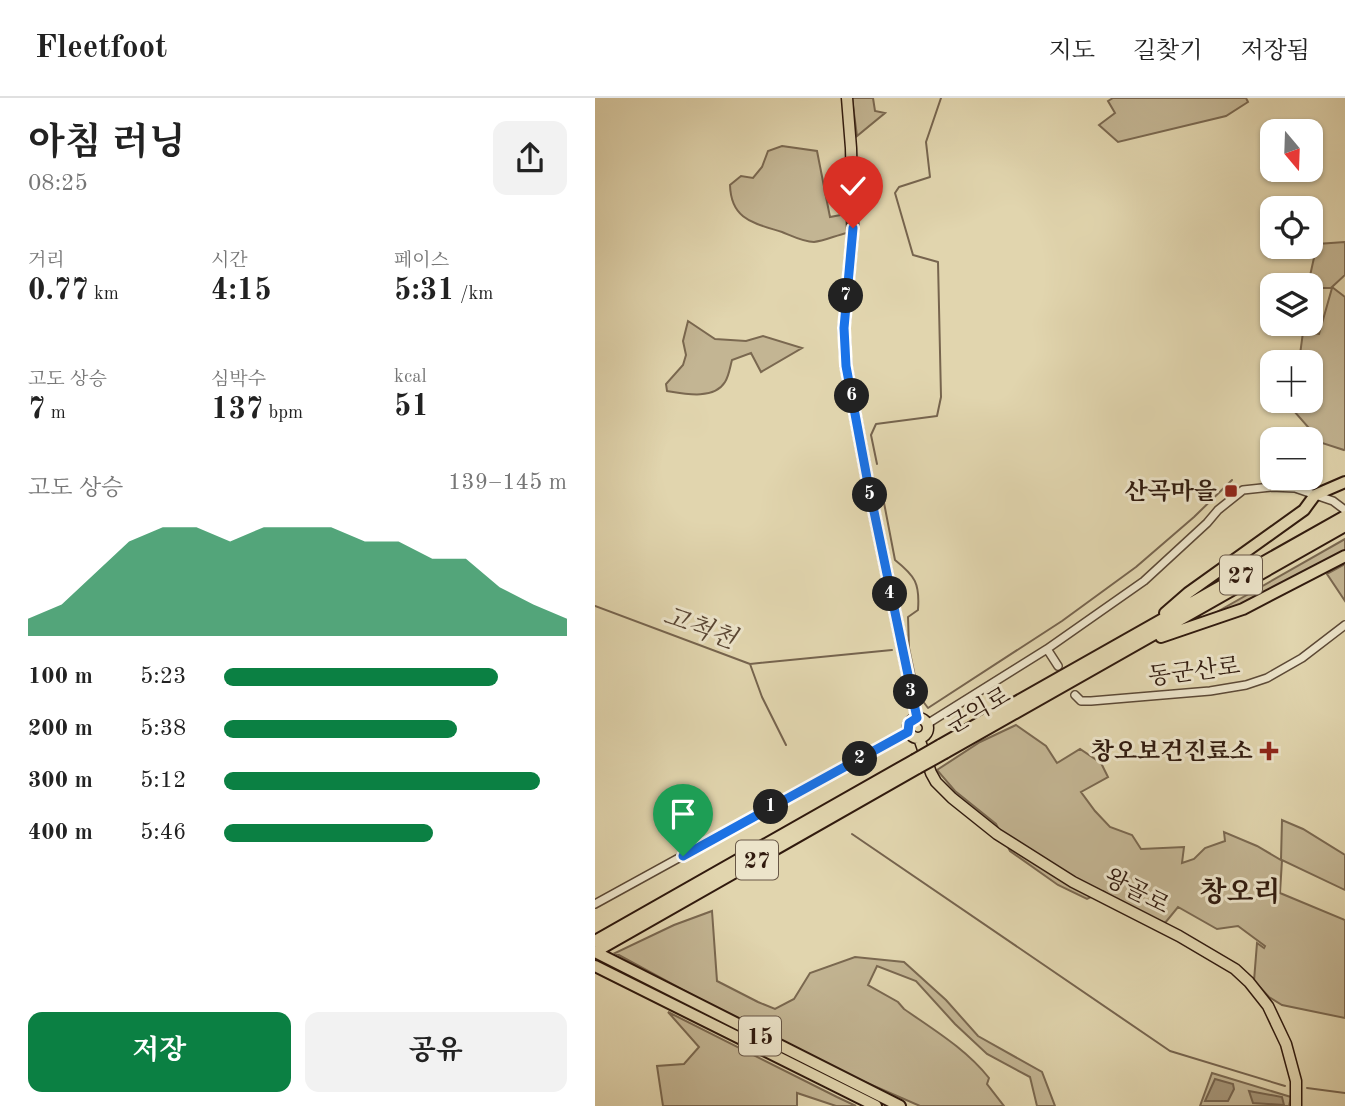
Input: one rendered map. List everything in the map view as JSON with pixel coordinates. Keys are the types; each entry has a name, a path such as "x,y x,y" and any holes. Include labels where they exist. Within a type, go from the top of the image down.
{"highway":[{"path":"1143,631 1188,593 1304,510 1315,495 1345,482"},
{"name":"군익로","path":"943,749 1143,631 1344,518"},
{"name":"군익로","path":"595,941 1135,646 1344,518"},
{"path":"1135,646 1243,609 1345,556"},
{"name":"군익로","path":"595,952 916,764"},
{"name":"15","path":"595,952 900,1106"},
{"name":"15","path":"600,969 876,1106"}],"main road":[{"path":"847,98 853,228 844,328 846,366 917,718"},
{"path":"917,718 927,724 926,733 919,738 912,737 908,732 909,723 917,718"},
{"name":"왕골로","path":"919,738 936,782 997,834 1073,883 1179,936 1235,969 1249,982 1268,1006 1286,1044 1296,1081 1296,1106"}],"street":[{"path":"927,724 1047,649 1144,581 1218,510 1243,490 1271,486 1295,488 1333,500 1344,518"},
{"name":"동군산로","path":"1075,695 1081,701 1091,701 1210,691 1246,685 1267,678 1302,658 1345,625"},
{"path":"1047,649 1058,666"},
{"path":"595,904 908,732"}],"shaded area":[{"path":"852,98 873,98 875,111 885,113 857,136"},
{"path":"1113,98 1246,98 1248,102 1226,116 1118,142 1099,125 1115,113 1108,101"},
{"path":"782,146 817,151 830,217 846,214 847,233 814,242 806,241 754,222 740,213 731,197 730,185 741,176 753,178 762,167 768,151"},
{"path":"1345,242 1345,275 1332,287 1345,297 1344,450 1323,443 1323,427 1308,427 1296,413 1323,413 1323,350 1301,350 1302,336 1323,336 1323,320 1332,288 1323,288 1323,273 1311,273 1314,259 1323,259 1323,244"},
{"path":"688,321 715,339 746,341 763,336 802,348 761,372 751,353 732,360 725,382 720,388 707,394 667,391 666,384 683,365 686,355 683,341"},
{"path":"1345,539 1345,556 1187,629"},
{"path":"1345,564 1345,601 1327,574"},
{"path":"1016,725 1046,746 1057,763 1080,749 1101,763 1108,777 1081,792 1110,827 1132,835 1141,849 1184,847 1182,863 1194,859 1205,848 1225,841 1224,832 1281,860 1282,820 1303,829 1345,855 1345,890 1282,860 1280,893 1345,920 1345,1018 1282,1005 1269,997 1254,981 1257,943 1264,948 1265,946 1238,926 1217,929 1178,907 1165,923 1126,906 1103,891 1087,899 1058,885 1010,851 996,824 955,791 937,770 980,742"},
{"path":"712,911 717,981 775,1009 794,999 810,973 855,957 904,962 946,1000 978,1036 1042,1072 1055,1106 1037,1106 1030,1077 987,1054 916,981 877,966 868,985 898,1002 970,1058 989,1078 987,1084 1004,1106 920,1106 828,1066 766,1035 615,953 674,925"},
{"path":"668,1012 856,1106 836,1106 797,1093 797,1106 663,1106 657,1066 684,1064 699,1047"},
{"path":"1212,1073 1291,1097 1289,1106 1200,1106"},
{"path":"1215,1079 1233,1084 1234,1089 1228,1101 1205,1101"},
{"path":"1249,1091 1282,1097 1284,1105 1253,1103"}],"waterway":[{"path":"877,464 871,435 876,424 937,416 941,397 938,262 913,255 895,193 899,187 930,177 926,142 941,98"},
{"path":"880,482 895,560 912,576 917,587 918,610 908,617 909,648 919,696 928,708 1062,621 1136,567 1232,480"},
{"name":"고척천","path":"595,606 750,664 762,697 786,745"},
{"path":"750,664 892,650"},
{"path":"852,834 1170,1051 1285,1086"},
{"path":"1307,1088 1345,1093"}],"place":[{"name":"산곡마을","path":"1231,491"},
{"name":"창오보건진료소","path":"1269,751"}],"district":[{"name":"창오리","path":"1240,891"}],"route":[{"path":"683,856 908,732 909,723 917,718 846,366 844,328 853,228"}]}
